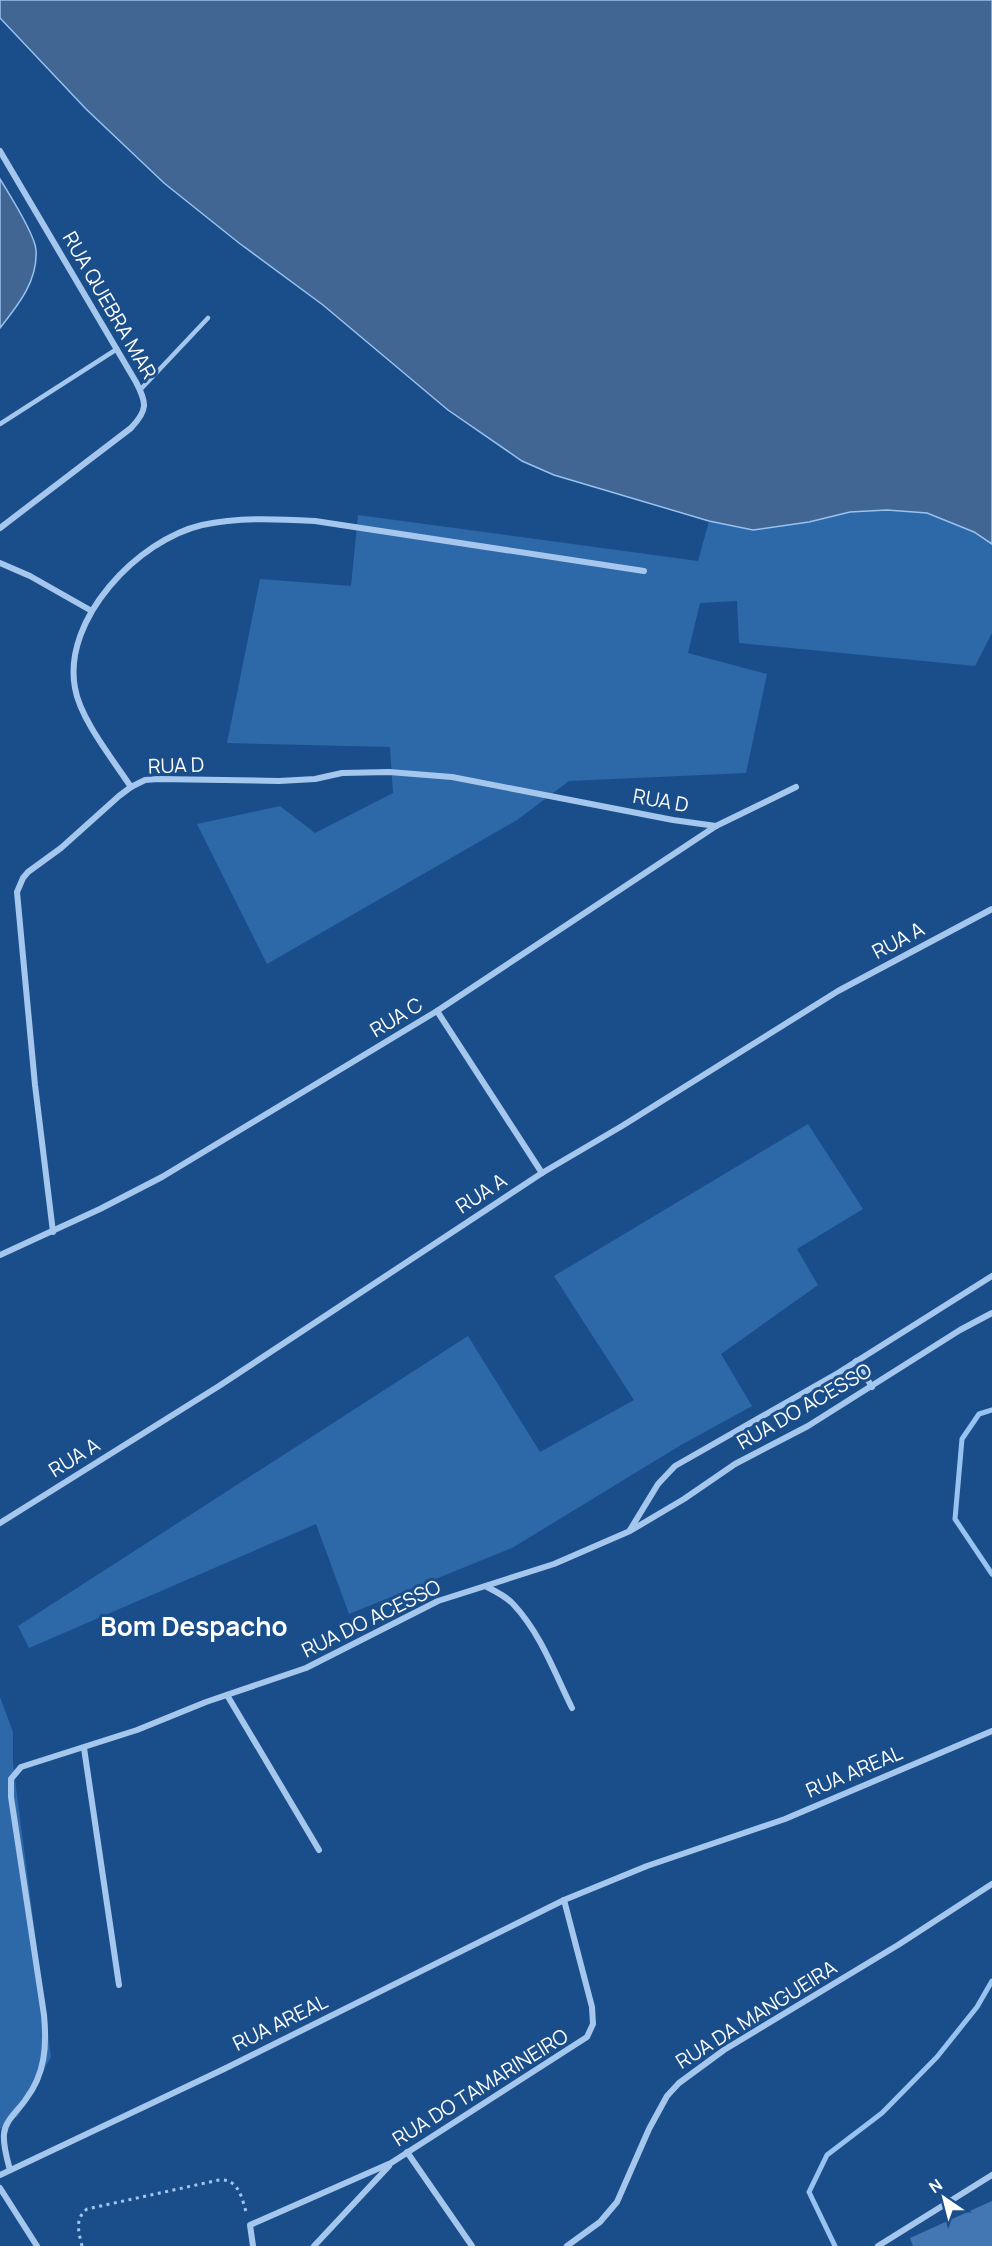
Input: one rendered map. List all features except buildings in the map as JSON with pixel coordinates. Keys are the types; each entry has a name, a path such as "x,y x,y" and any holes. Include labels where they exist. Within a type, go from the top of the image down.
{"street":[{"name":"RUA QUEBRA MAR","path":"0,151 117,349 145,403 138,420 131,428 0,528"},
{"path":"131,787 95,733 75,690 74,657 90,610 134,562 150,549 178,533 200,526 256,519 284,519 336,524 644,571"},
{"path":"0,563 30,576 90,610"},
{"name":"RUA D","path":"53,1232 34,1074 17,892 28,872 61,848 131,787 145,780 158,779 279,781 315,779 342,773 389,772 452,777 673,820 716,826"},
{"name":"RUA C","path":"0,1255 53,1232 162,1177 437,1011 716,826 796,788"},
{"name":"RUA A","path":"0,1523 219,1386 542,1173 838,991 992,909"},
{"path":"437,1011 542,1173"},
{"path":"630,1531 658,1484 675,1466 856,1361 992,1276"},
{"name":"RUA DO ACESSO","path":"9,2170 4,2133 10,2120 33,2089 43,2066 46,2051 44,2015 11,1797 11,1779 21,1767 84,1748 306,1668 420,1610 554,1564 630,1531 684,1499 728,1468 808,1426 960,1330 992,1313"},
{"path":"856,1361 872,1387"},
{"path":"487,1586 514,1604 525,1619 542,1647 572,1708"},
{"path":"227,1695 319,1850"},
{"name":"RUA AREAL","path":"0,2175 224,2069 564,1900 647,1866 785,1819 992,1731"},
{"path":"84,1748 119,1985"},
{"name":"RUA DA MANGUEIRA","path":"567,2246 600,2222 617,2202 649,2129 667,2096 679,2083 724,2050 898,1945 992,1884"},
{"name":"RUA DO TAMARINEIRO","path":"250,2225 391,2163 582,2042 591,2032 592,2007 564,1900"},
{"path":"407,2152 472,2246"},
{"name":"RUA DO TAMARINEIRO","path":"314,2246 391,2163"},
{"path":"878,2246 992,2175"},
{"path":"0,2188 38,2246"},
{"path":"250,2225 253,2246"}],"lane":[{"path":"140,390 208,318"},
{"path":"0,424 117,349"}],"path":[{"path":"82,2246 78,2223 87,2209 219,2180 229,2180 237,2187 250,2225"}],"shaded area":[{"path":"0,0 992,0 992,544 974,532 927,513 887,510 850,512 809,522 753,530 709,521 554,475 522,461 448,410 323,305 239,243 164,183 86,109 0,18"},
{"path":"0,179 27,224 35,243 36,261 26,292 0,328"},
{"path":"887,510 927,513 974,532 992,544 992,633 975,666 739,643 737,601 700,603 688,653 767,674 746,773 569,781 517,820 267,964 197,824 280,806 315,833 393,793 390,747 227,743 260,579 351,586 358,515 698,561 709,521 753,530 809,522 850,512"},
{"path":"808,1124 863,1209 797,1249 818,1285 721,1354 752,1406 681,1445 512,1548 349,1614 316,1524 29,1648 18,1626 468,1336 540,1452 634,1400 554,1276"},
{"path":"0,1697 13,1732 13,1764 51,2057 18,2116 0,2129"}],"waterway":[{"path":"992,1410 979,1414 962,1439 955,1519 992,1574"},
{"path":"835,2246 809,2192 827,2155 882,2113 937,2057 977,2007 992,1981"}],"district":[{"name":"Bom Despacho","path":"194,1626"}]}
